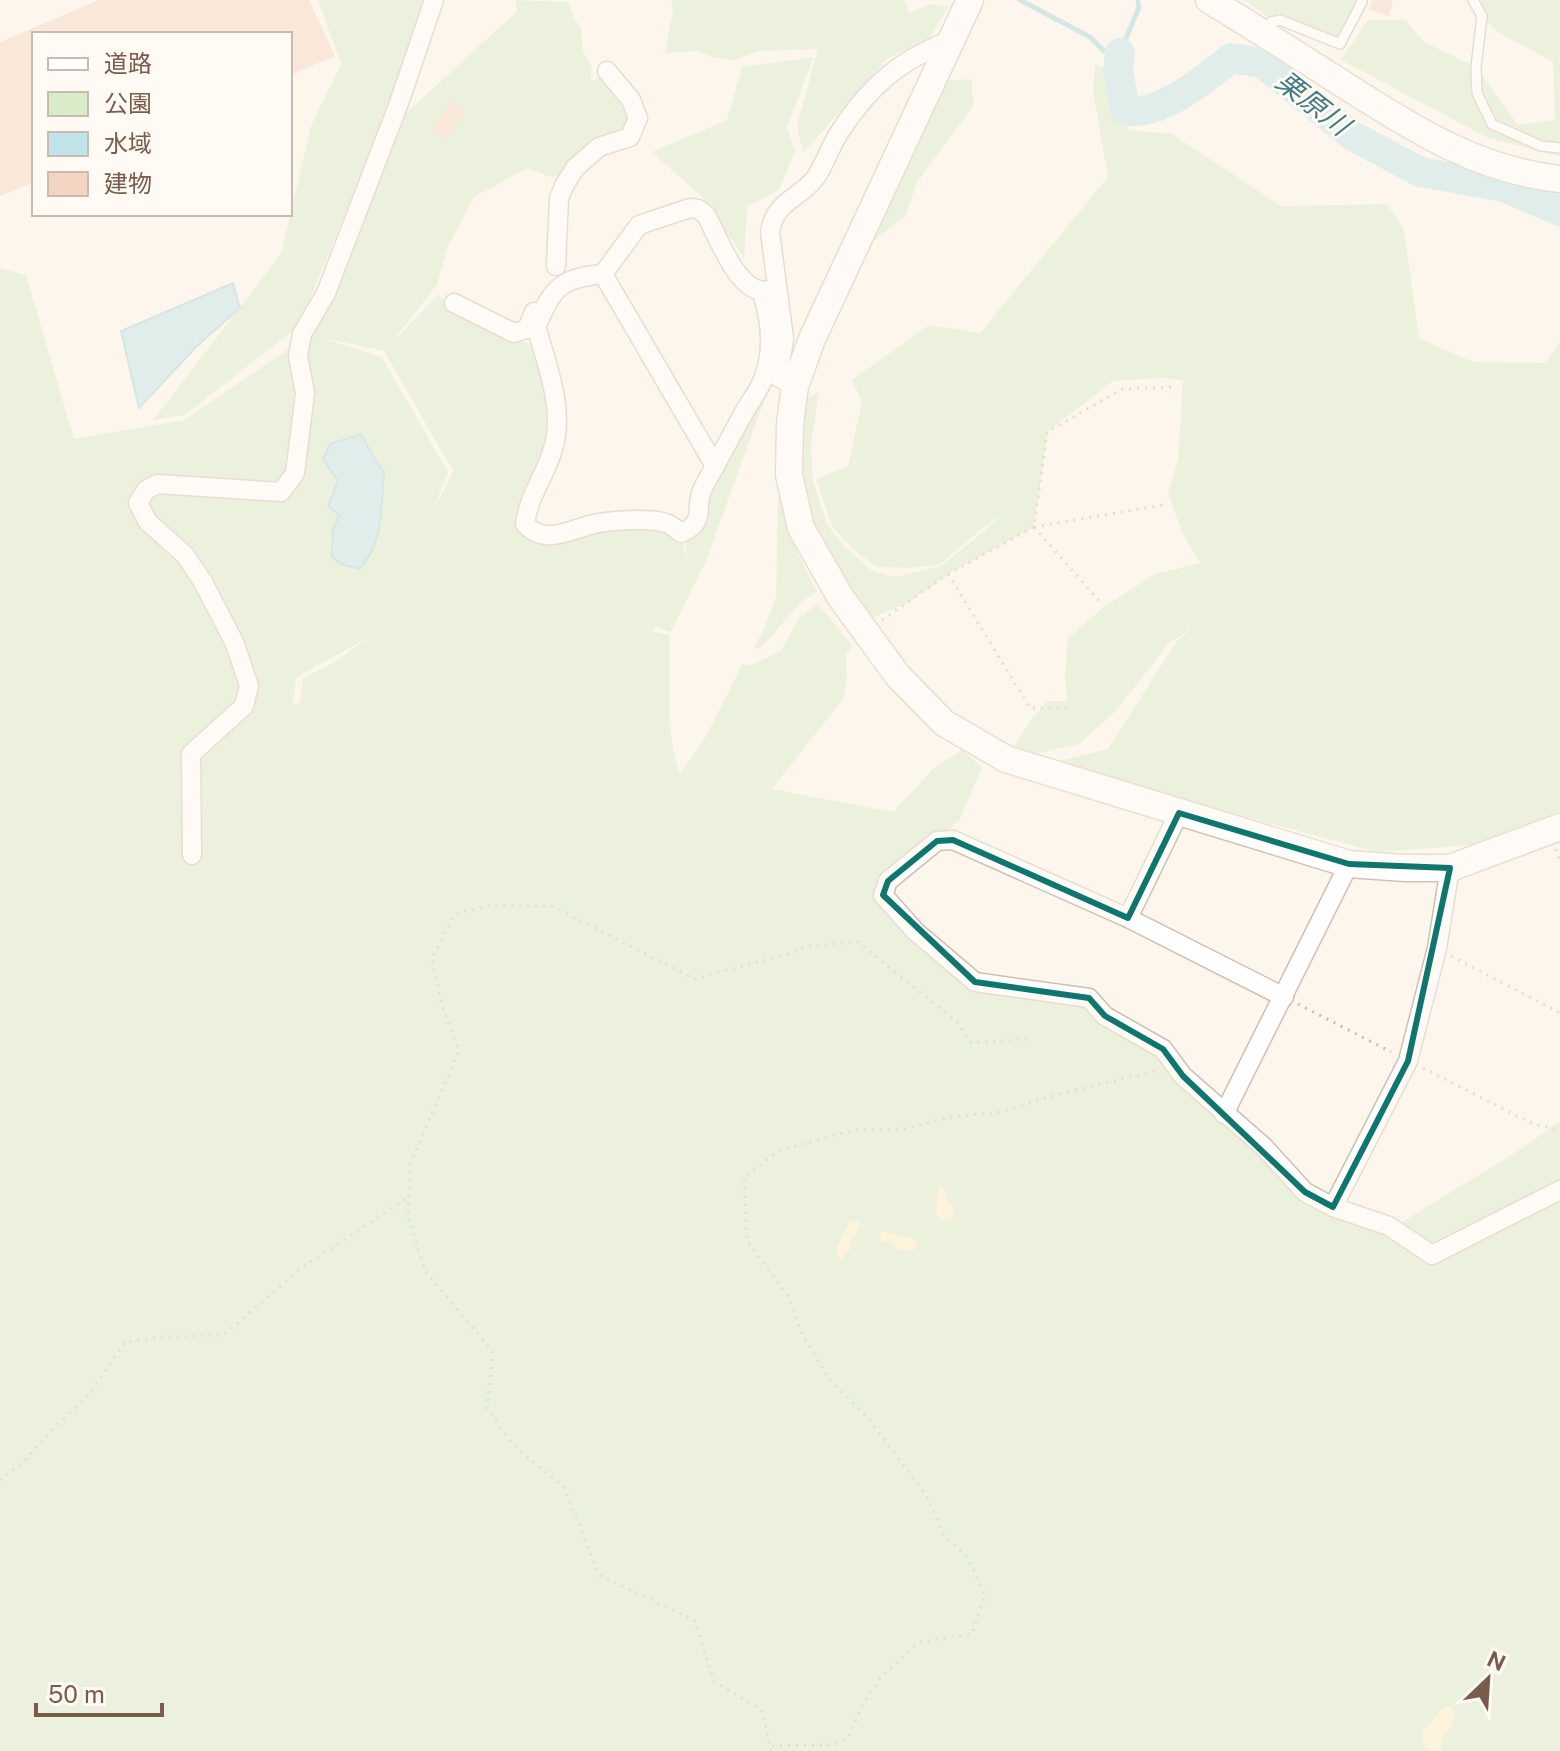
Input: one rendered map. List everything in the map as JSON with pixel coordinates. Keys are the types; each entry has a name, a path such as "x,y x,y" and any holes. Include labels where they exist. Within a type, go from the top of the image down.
{"street":[{"path":"192,855 191,754 244,706 249,686 235,644 203,582 185,555 148,522 138,503 146,490 157,484 281,492 295,473 305,393 298,356 302,334 326,293 399,103 434,0"},
{"path":"970,0 812,339 795,386 789,475 801,528 841,598 898,676 944,723 1006,759 1349,864 1450,868 1560,827"},
{"path":"1209,0 1423,135 1477,160 1560,179"},
{"path":"569,225 565,251 537,299 535,322 558,417 553,449 527,505 525,524 539,534 560,536 593,524 654,520 670,524 681,533 693,528 699,517 698,498 762,384 768,364 772,220 778,210 817,175 838,134 879,81 926,50 951,40"},
{"path":"556,266 559,198 564,186 575,168 599,147 630,137 638,118 631,100 607,71"},
{"path":"454,303 514,333 527,329 557,288 567,280 603,274 639,225 690,208 706,215 739,278 750,288 770,290"},
{"path":"603,274 715,466"},
{"path":"770,290 784,339 778,377 795,386"},
{"path":"1128,918 1179,813"},
{"path":"1284,997 1128,918 953,840 937,841 888,881 883,895 915,931 975,982 1089,998 1105,1016 1163,1049 1183,1076 1264,1147 1305,1192 1333,1207 1389,1226 1432,1255 1560,1190"},
{"path":"1224,1114 1349,864"},
{"path":"1333,1207 1408,1061 1437,948 1450,868"}],"lane":[{"path":"1473,0 1482,16 1476,67 1477,93 1492,124 1541,146 1560,148"},
{"path":"1263,34 1271,22 1280,20 1340,44 1362,2"}],"path":[{"path":"1103,605 1034,527 1047,432 1122,389 1175,387"},
{"path":"866,631 948,574 1034,527 1162,505"},
{"path":"948,574 1030,708 1072,709"},
{"path":"1027,1039 971,1043 958,1023 858,942 806,946 789,954 695,979 554,907 490,905 455,914 432,958 442,1005 459,1051 410,1164 408,1218 426,1272 493,1352 487,1408 513,1445 564,1487 599,1575 694,1620 714,1681 762,1711 771,1749 807,1744 831,1746 847,1740 863,1704 880,1678 919,1642 972,1634 985,1595 968,1558 944,1535 926,1495 867,1417 830,1380 803,1336 788,1296 747,1241 744,1178 778,1151 853,1130 904,1129 954,1116 996,1113 1160,1070"},
{"path":"1437,948 1560,1013"},
{"path":"0,1480 25,1460 89,1395 125,1342 224,1335 301,1268 408,1197"}],"highlighted area":[{"path":"1179,813 1349,864 1450,868 1408,1061 1333,1207 1305,1192 1183,1076 1163,1049 1105,1016 1089,998 975,982 883,895 888,881 937,841 953,840 1128,918"}],"green space":[{"path":"318,0 424,0 397,87 299,326 185,415 153,420 281,254 311,126 341,64"},
{"path":"515,0 568,2 574,19 581,27 583,51 592,68 590,82 603,75 638,118 572,174 550,177 528,168 474,197 447,248 437,285 392,342 438,295 493,333 528,343 542,368 551,440 526,492 539,534 670,524 683,542 686,559 687,535 700,495 780,365 706,561 671,632 655,627 652,631 669,635 670,721 680,774 706,736 743,663 749,666 781,651 798,619 818,604 853,646 846,655 847,681 843,699 772,789 893,812 933,769 962,750 982,767 960,819 879,892 975,982 1085,1001 1160,1051 1306,1198 1389,1230 1518,1151 1560,1121 1560,1751 0,1751 0,268 26,275 74,439 184,420 309,335 389,129 517,11","holes":["322,338 384,351 453,471 432,513 448,472 382,357","369,637 336,661 303,678 300,703 293,703 296,678"]},
{"path":"671,0 904,0 909,13 932,4 948,7 929,39 887,59 803,153 797,125 818,49 759,51 733,60 698,51 665,53 673,11"},
{"path":"1244,0 1355,0 1358,3 1338,42 1269,15 1269,18"},
{"path":"1467,0 1560,0 1560,156 1488,138 1341,60 1368,20 1405,20 1424,42 1476,67 1518,125 1555,120 1553,62 1496,31"},
{"path":"814,57 787,127 795,151 779,190 747,206 744,258 703,198 652,152 727,120 742,67"},
{"path":"1095,64 1109,69 1128,130 1172,134 1281,206 1387,204 1404,229 1419,338 1473,362 1546,363 1560,341 1560,811 1488,844 1377,852 1046,764 1108,749 1176,642 1191,629 1168,644 1117,710 1079,744 1029,755 1014,747 1032,718 1048,701 1067,701 1065,673 1068,638 1105,606 1155,574 1200,563 1182,532 1168,494 1178,459 1183,381 1163,378 1113,381 1048,431 1034,527 948,574 910,602 872,618 827,557 811,518 804,467 806,399 819,392 811,445 813,481 827,524 844,546 871,570 895,577 941,566 1005,514 939,565 877,567 854,550 833,528 816,480 848,466 862,402 852,380 929,325 980,333 1108,177 1093,91"},
{"path":"971,79 974,105 916,184 906,216 872,242 944,81"},
{"path":"778,495 796,550 817,592 802,601 762,647 753,649 776,596"}],"sand":[{"path":"938,1187 945,1188 947,1202 955,1209 950,1222 936,1215"},
{"path":"850,1220 860,1222 859,1228 850,1241 851,1248 842,1259 837,1256 837,1247"},
{"path":"882,1231 911,1238 918,1244 913,1251 898,1249 892,1242 882,1242 879,1236"},
{"path":"1449,1706 1454,1711 1453,1719 1442,1738 1442,1751 1430,1751 1423,1742 1421,1731 1440,1710"}],"water":[{"path":"233,283 240,308 198,345 139,408 121,331"},
{"path":"361,434 384,472 377,537 367,560 359,569 341,564 332,557 333,529 339,515 328,506 338,481 323,459 330,444"}],"building":[{"path":"99,0 309,0 335,56 292,74 292,32 32,32 32,183 0,196 0,42"},
{"path":"1372,0 1393,0 1389,16 1369,10"},
{"path":"451,101 465,111 447,139 432,129"}],"waterway":[{"path":"1020,0 1090,37 1104,51 1120,53 1139,7 1138,2"},
{"name":"栗原川","path":"1120,53 1118,70 1125,110 1138,111 1167,102 1231,58 1262,63 1353,136 1420,172 1504,187 1560,211"}]}
